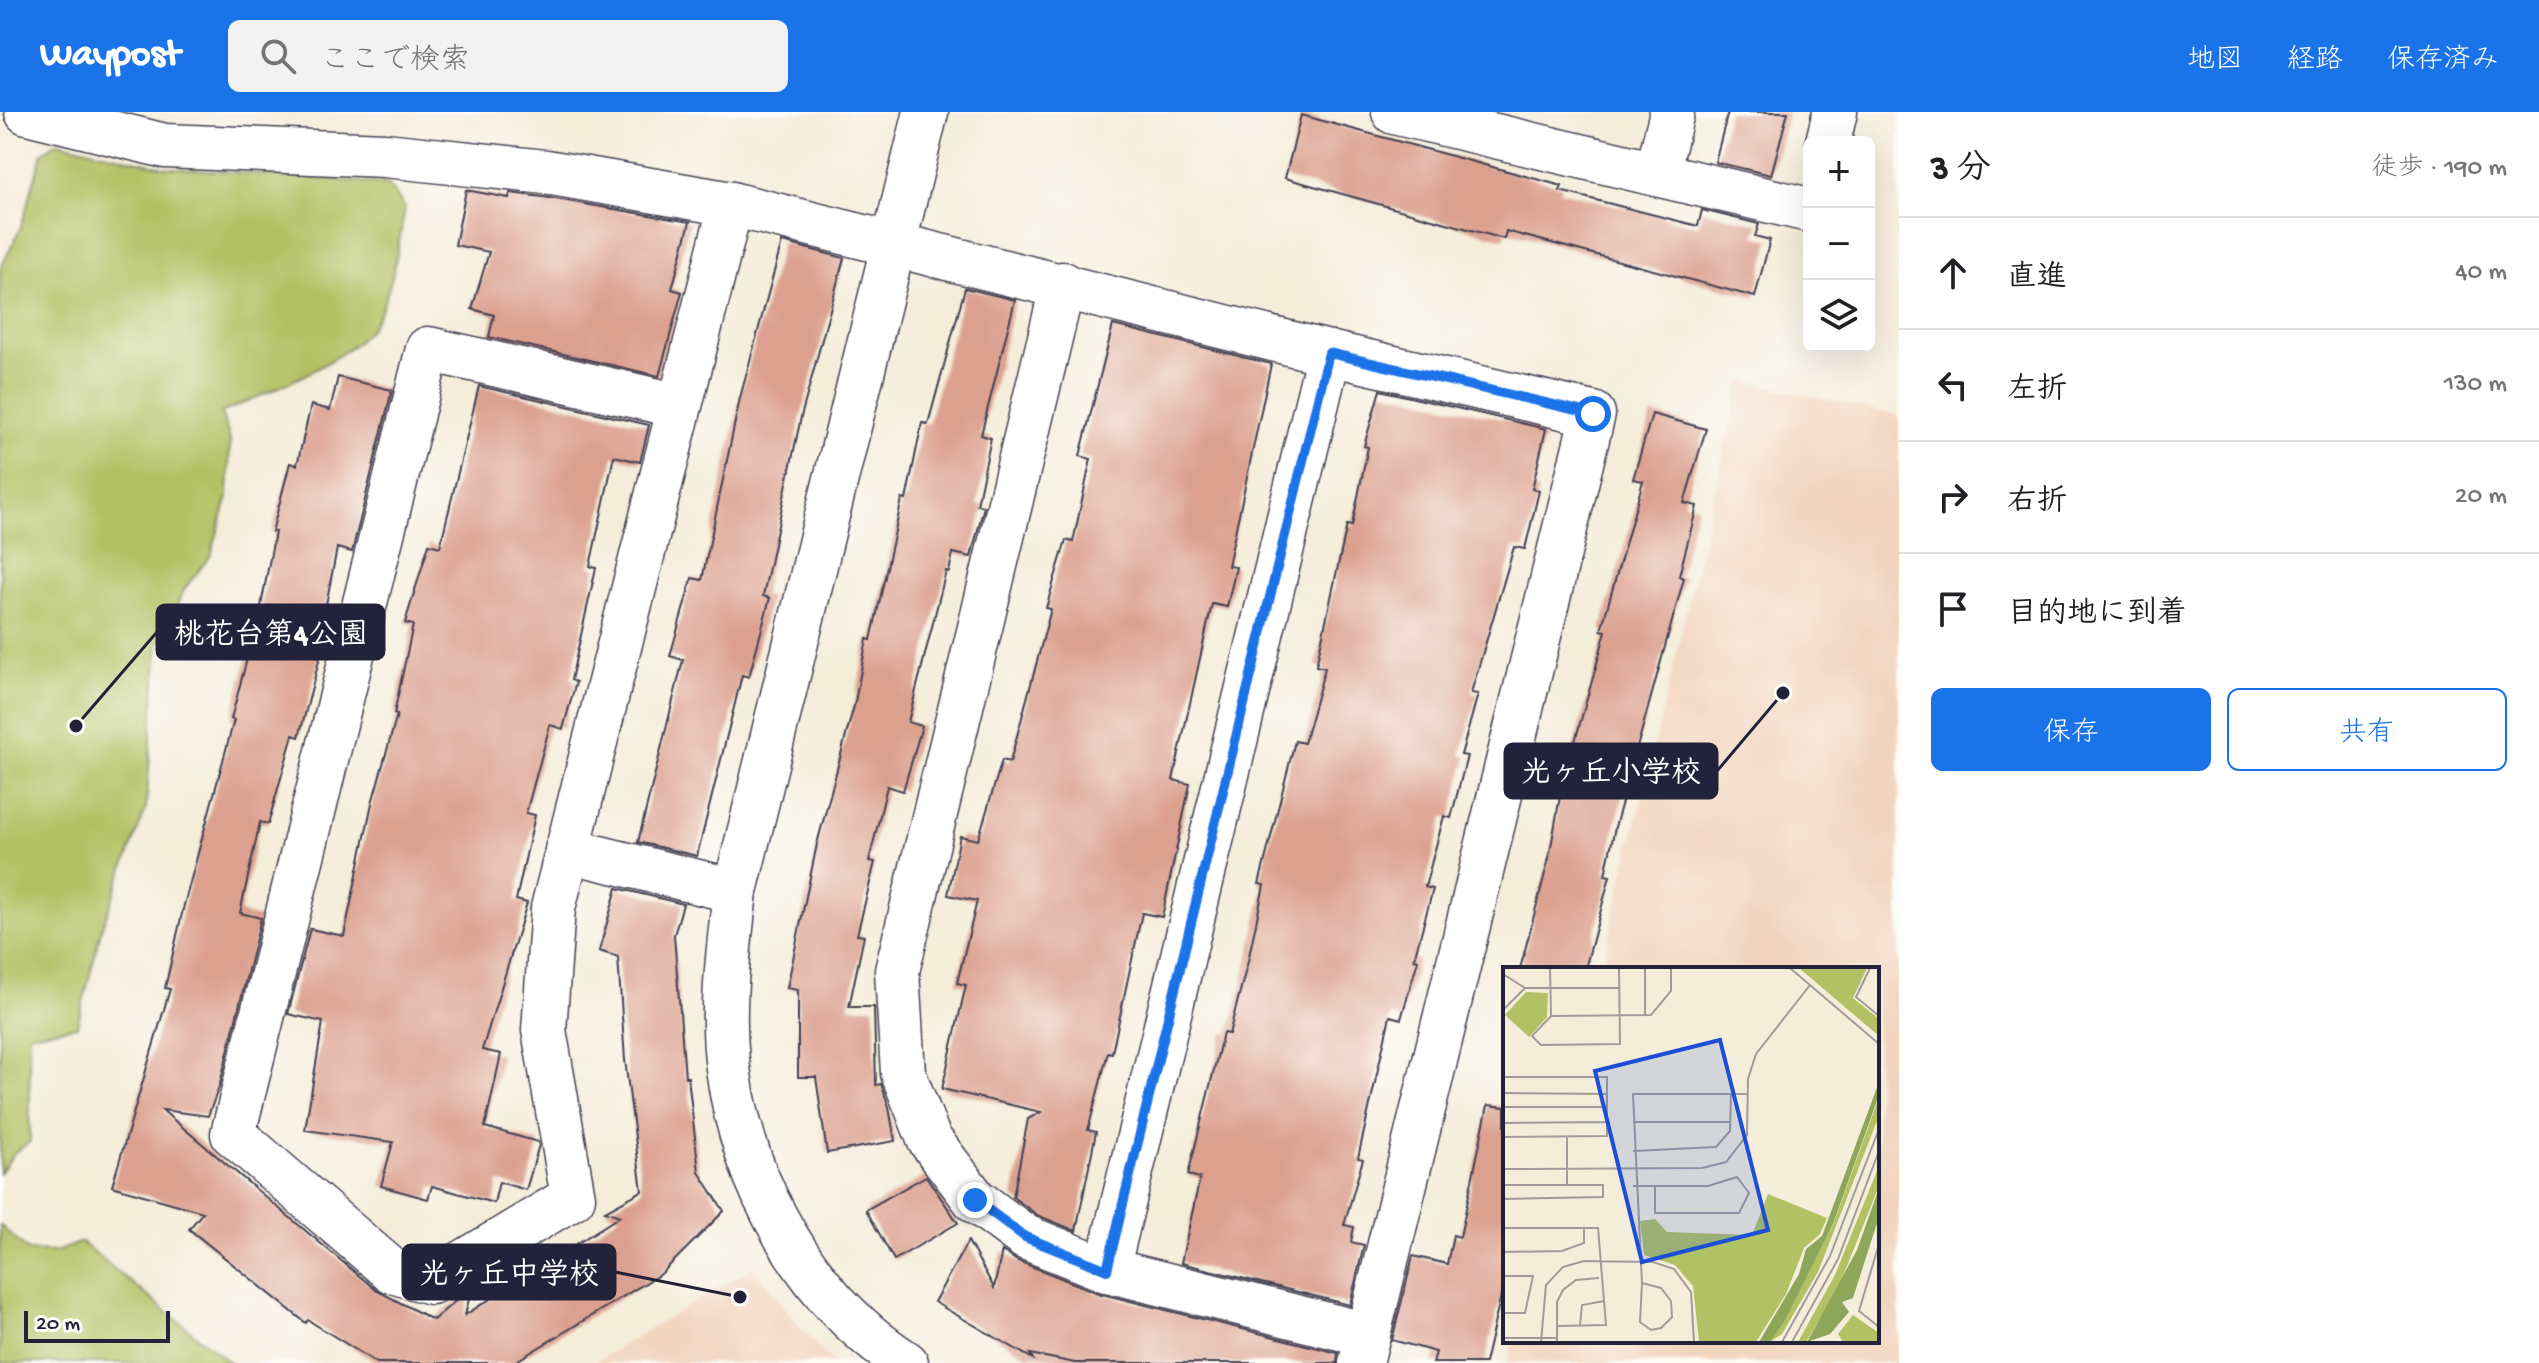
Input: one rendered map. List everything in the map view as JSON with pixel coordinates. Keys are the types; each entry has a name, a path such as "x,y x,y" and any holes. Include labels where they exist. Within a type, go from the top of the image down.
{"street":[{"path":"0,123 3,112"},
{"path":"27,112 165,146 385,155 532,170 731,204 893,246 1063,284 1329,353 1593,414 1364,1349 1107,1270 1025,1237 975,1200 929,1139 903,1073 897,971 1063,284"},
{"path":"906,1363 831,1299 791,1245 761,1192 741,1128 727,1067 725,984 735,891 926,112"},
{"path":"1394,112 1536,128 1657,174 1803,209"},
{"path":"1657,174 1672,112"},
{"path":"1829,136 1835,112"},
{"path":"680,406 428,349 233,1134 392,1271 431,1282 573,1197 544,1030 553,908 567,850 680,406 731,204"},
{"path":"1107,1270 1329,353"},
{"path":"567,850 735,891"}],"shaded area":[{"path":"1741,380 1899,416 1899,1363 1508,1363 1513,1343 1879,1343 1879,967 1601,967"},
{"path":"753,1267 799,1326 834,1363 593,1363"}],"green space":[{"path":"57,142 164,167 388,184 405,208 390,285 371,327 359,340 323,365 221,413 230,440 228,497 211,555 185,588 158,644 146,808 102,927 77,1026 29,1034 30,1142 15,1152 0,1173 0,270 21,227 42,153"},
{"path":"0,1225 28,1251 56,1252 81,1242 230,1363 0,1363"}],"building":[{"path":"1728,112 1788,112 1771,175 1715,162"},
{"path":"1301,115 1562,186 1560,191 1698,226 1702,210 1759,224 1755,236 1770,240 1755,297 1506,231 1504,239 1285,178"},
{"path":"466,190 509,198 510,193 543,197 690,222 672,289 682,292 659,376 489,337 494,315 472,309 489,252 455,245"},
{"path":"782,242 844,258 801,417 763,596 770,598 749,677 742,675 697,856 638,842 683,660 670,656 692,578 702,580 740,398"},
{"path":"965,288 1015,300 981,435 991,438 977,505 984,506 971,557 953,553 949,572 946,571 908,722 922,726 903,791 887,786 869,861 875,862 857,935 864,936 849,1007 874,1007 876,1085 881,1084 889,1107 895,1141 827,1153 816,1077 798,1077 798,990 787,988 817,844 855,702 867,639 871,640 902,499 906,500 922,423 928,424"},
{"path":"1113,325 1271,364 1228,566 1236,567 1227,607 1212,604 1173,780 1190,784 1162,917 1142,913 1112,1053 1108,1052 1088,1130 1096,1132 1076,1231 1037,1215 1013,1197 1028,1119 1041,1112 942,1089 966,985 957,983 977,901 948,895 960,836 978,840 1002,760 1010,762 1051,609 1046,608 1066,540 1073,542 1091,459 1080,456"},
{"path":"338,377 392,390 352,552 337,548 316,656 320,657 299,737 293,735 268,824 260,822 240,913 261,918 220,1084 208,1116 162,1110 376,1290 433,1320 472,1287 465,1315 620,1216 605,1211 642,1191 625,1060 618,957 599,951 617,888 683,904 674,935 685,1077 688,1077 699,1172 724,1211 662,1273 513,1363 377,1363 308,1320 306,1323 189,1229 203,1212 112,1186 170,989 165,988 234,720 231,719 261,606 275,532 272,532 290,463 297,465 311,405 330,410"},
{"path":"479,386 649,425 640,462 614,456 590,566 596,568 571,680 576,682 563,729 550,725 526,813 535,815 516,900 527,903 482,1050 501,1054 485,1127 538,1142 539,1145 526,1190 499,1182 494,1203 432,1186 428,1199 381,1186 393,1142 305,1130 323,1022 288,1014 310,929 344,936 372,803 397,715 394,714 413,625 405,623 429,544 440,547"},
{"path":"1380,390 1546,429 1532,489 1539,491 1525,549 1514,547 1471,693 1478,694 1461,755 1467,756 1451,818 1444,816 1425,887 1433,889 1414,959 1418,960 1401,1019 1390,1016 1358,1158 1363,1159 1344,1225 1354,1227 1351,1242 1364,1245 1350,1305 1181,1263 1200,1178 1188,1175 1223,1033 1229,1034 1248,961 1264,885 1259,884 1295,741 1304,743 1325,668 1316,666 1347,525 1352,526 1368,447 1364,446"},
{"path":"1652,414 1706,429 1684,503 1697,506 1679,576 1684,578 1615,827 1605,875 1610,876 1586,967 1521,967 1549,858 1561,791 1606,631 1601,630 1643,481 1633,479"},
{"path":"1488,1105 1503,1107 1503,1286 1485,1363 1433,1363 1436,1352 1392,1340 1413,1256 1447,1264 1453,1235 1460,1237"},
{"path":"926,1176 958,1223 894,1260 866,1210"},
{"path":"968,1241 994,1288 1002,1251 1016,1260 1098,1293 1338,1353 1337,1363 1075,1363 1030,1354 1033,1359 934,1302"}],"place":[{"name":"光ヶ丘小学校","path":"1783,693"},
{"name":"桃花台第4公園","path":"76,726"},
{"name":"光ヶ丘中学校","path":"740,1297"}],"route":[{"path":"975,1200 1025,1237 1107,1270 1329,353 1593,414"}]}
